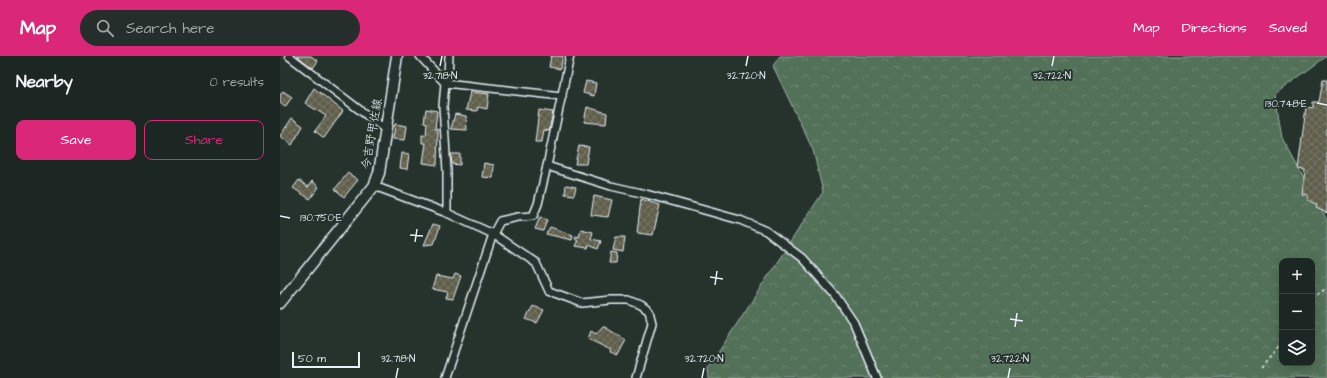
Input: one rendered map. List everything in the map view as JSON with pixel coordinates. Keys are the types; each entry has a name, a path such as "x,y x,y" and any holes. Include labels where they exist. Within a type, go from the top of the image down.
{"main road":[{"name":"今吉野甲佐線","path":"280,303 374,186 379,173 397,56"}],"street":[{"path":"289,56 386,130"},
{"path":"420,56 445,83 562,96"},
{"path":"447,213 444,106 445,83 448,75 449,56"},
{"path":"446,378 493,234 500,221 518,217 533,216 538,204 570,56"},
{"path":"547,166 611,186 740,220 766,231 802,258 835,295 854,323 877,378"},
{"path":"374,186 447,213 493,234 536,263 549,291 582,303 629,300 641,305 649,311 652,323 636,378"}],"path":[{"path":"1315,296 1327,288"},
{"path":"1261,368 1279,347"}],"green space":[{"path":"780,56 1327,56 1275,94 1282,138 1327,220 1327,378 709,378 708,368 823,192 813,150 773,66"}],"building":[{"path":"297,56 311,56 318,61 313,68"},
{"path":"551,56 563,56 560,69 549,67"},
{"path":"1323,80 1327,80 1327,213 1316,208 1317,205 1308,200 1308,195 1302,194 1305,170 1298,169 1306,107 1313,108 1313,102 1319,102"},
{"path":"586,81 596,83 594,96 583,93"},
{"path":"314,88 343,111 324,138 315,131 326,116 305,103"},
{"path":"283,91 292,97 285,107 280,103 280,95"},
{"path":"470,92 489,94 487,109 478,107 477,111 466,110"},
{"path":"587,107 607,113 606,124 584,122"},
{"path":"426,109 437,111 435,129 438,129 437,165 423,163 426,143 422,143 422,135 426,135 427,123 424,122"},
{"path":"539,110 553,112 549,131 544,130 542,142 535,142"},
{"path":"455,114 466,116 467,130 451,129"},
{"path":"292,118 303,126 292,145 280,136"},
{"path":"395,124 407,126 405,140 393,139"},
{"path":"579,146 589,147 586,164 575,164"},
{"path":"402,153 409,154 407,169 400,168"},
{"path":"451,154 460,154 460,165 452,164"},
{"path":"484,163 494,165 493,178 482,177"},
{"path":"348,173 358,180 344,197 335,189"},
{"path":"299,180 308,187 312,181 319,187 310,199 293,188"},
{"path":"566,185 576,187 574,195 565,194"},
{"path":"594,196 612,200 608,217 591,215"},
{"path":"641,199 660,205 653,235 637,233"},
{"path":"540,217 547,220 543,231 535,229"},
{"path":"433,224 440,226 434,244 424,245"},
{"path":"550,227 573,235 572,240 546,234"},
{"path":"581,229 593,232 591,239 601,241 598,249 589,245 588,248 575,246 578,240 575,238 576,236 579,237"},
{"path":"616,237 625,237 623,252 613,250"},
{"path":"611,252 617,253 616,263 609,263"},
{"path":"455,274 461,276 453,299 446,298 448,292 432,289 436,276 453,279"},
{"path":"533,306 544,310 537,323 526,319"},
{"path":"603,326 626,340 618,355 588,339 591,331 596,334"}]}
